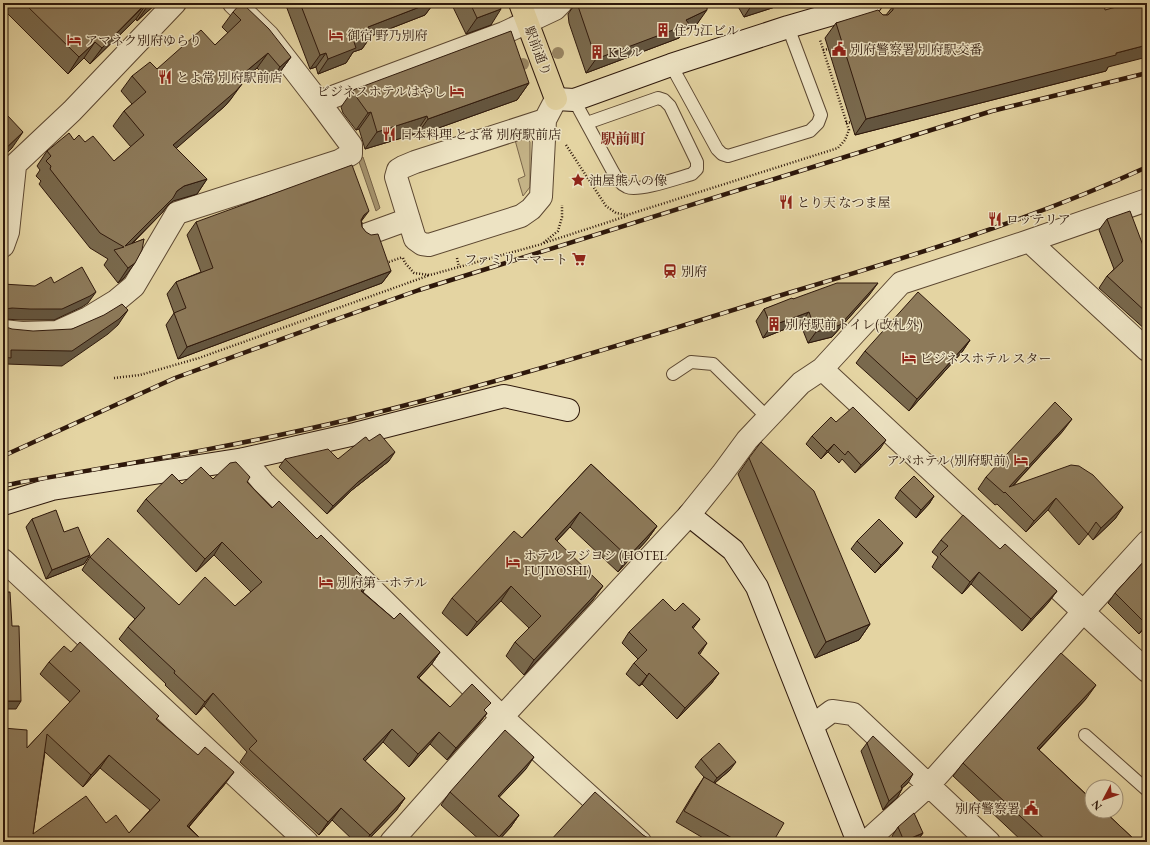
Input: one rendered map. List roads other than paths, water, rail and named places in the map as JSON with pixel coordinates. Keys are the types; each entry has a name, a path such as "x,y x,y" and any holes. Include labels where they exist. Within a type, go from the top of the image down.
{"main road":[{"name":"駅前通り","path":"524,13 565,99"}],"street":[{"path":"3,246 8,232 9,171 72,111 175,3"},
{"path":"3,331 22,333 57,332 88,318 116,301 134,286 177,214 339,160 351,154 351,145 268,36 234,3"},
{"path":"319,102 504,33 524,13 555,9 561,3"},
{"path":"545,120 541,197 531,209 521,216 428,245 422,244 415,238 396,177 398,170 415,162 545,120 565,99 788,27 834,8 872,8"},
{"path":"391,842 502,716 689,514 722,474 747,440 800,383 822,369 901,283 1147,200"},
{"path":"365,235 409,219"},
{"path":"1029,241 1147,350"},
{"path":"822,369 1147,671"},
{"path":"3,504 52,489 244,459 355,434 504,396 568,410"},
{"path":"244,459 263,482 502,716 640,842"},
{"path":"689,514 733,550 757,587 858,842"},
{"path":"866,842 928,786 1147,542"},
{"path":"3,560 307,842"},
{"path":"812,726 832,711 853,714 989,842"}],"lane":[{"path":"672,65 717,149 722,154 728,156 810,131 818,123 821,115 788,27"},
{"path":"565,99 587,123 618,181 627,187 637,189 692,174 698,169 697,162 670,106 664,100 658,98 587,123"},
{"path":"673,374 691,362 713,364 768,418"},
{"path":"1085,735 1147,790"}],"railway":[{"path":"3,456 175,378 419,290 992,111 1147,73"},
{"path":"3,486 270,437 405,406 511,377 670,330 916,254 1056,205 1147,167"}],"place":[{"name":"住乃江ビル","path":"663,30"},
{"name":"御宿 野乃別府","path":"336,35"},
{"name":"アマネク別府ゆらり","path":"74,40"},
{"name":"別府警察署 別府駅交番","path":"839,49"},
{"name":"Kビル","path":"597,52"},
{"name":"とよ常 別府駅前店","path":"165,77"},
{"name":"ビジネスホテルはやし","path":"457,91"},
{"name":"日本料理 とよ常 別府駅前店","path":"389,134"},
{"name":"油屋熊八の像","path":"578,180"},
{"name":"とり天 なつま屋","path":"786,202"},
{"name":"ロッテリア","path":"995,219"},
{"name":"ファミリーマート","path":"579,259"},
{"name":"別府","path":"670,271"},
{"name":"別府駅前トイレ(改札外)","path":"774,324"},
{"name":"ビジネスホテル スター","path":"909,358"},
{"name":"アパホテル〈別府駅前〉","path":"1021,460"},
{"name":"ホテル フジヨシ (HOTEL FUJIYOSHI)","path":"513,562"},
{"name":"別府第一ホテル","path":"326,582"},
{"name":"別府警察署","path":"1031,808"}],"district":[{"name":"駅前町","path":"623,138"}]}
